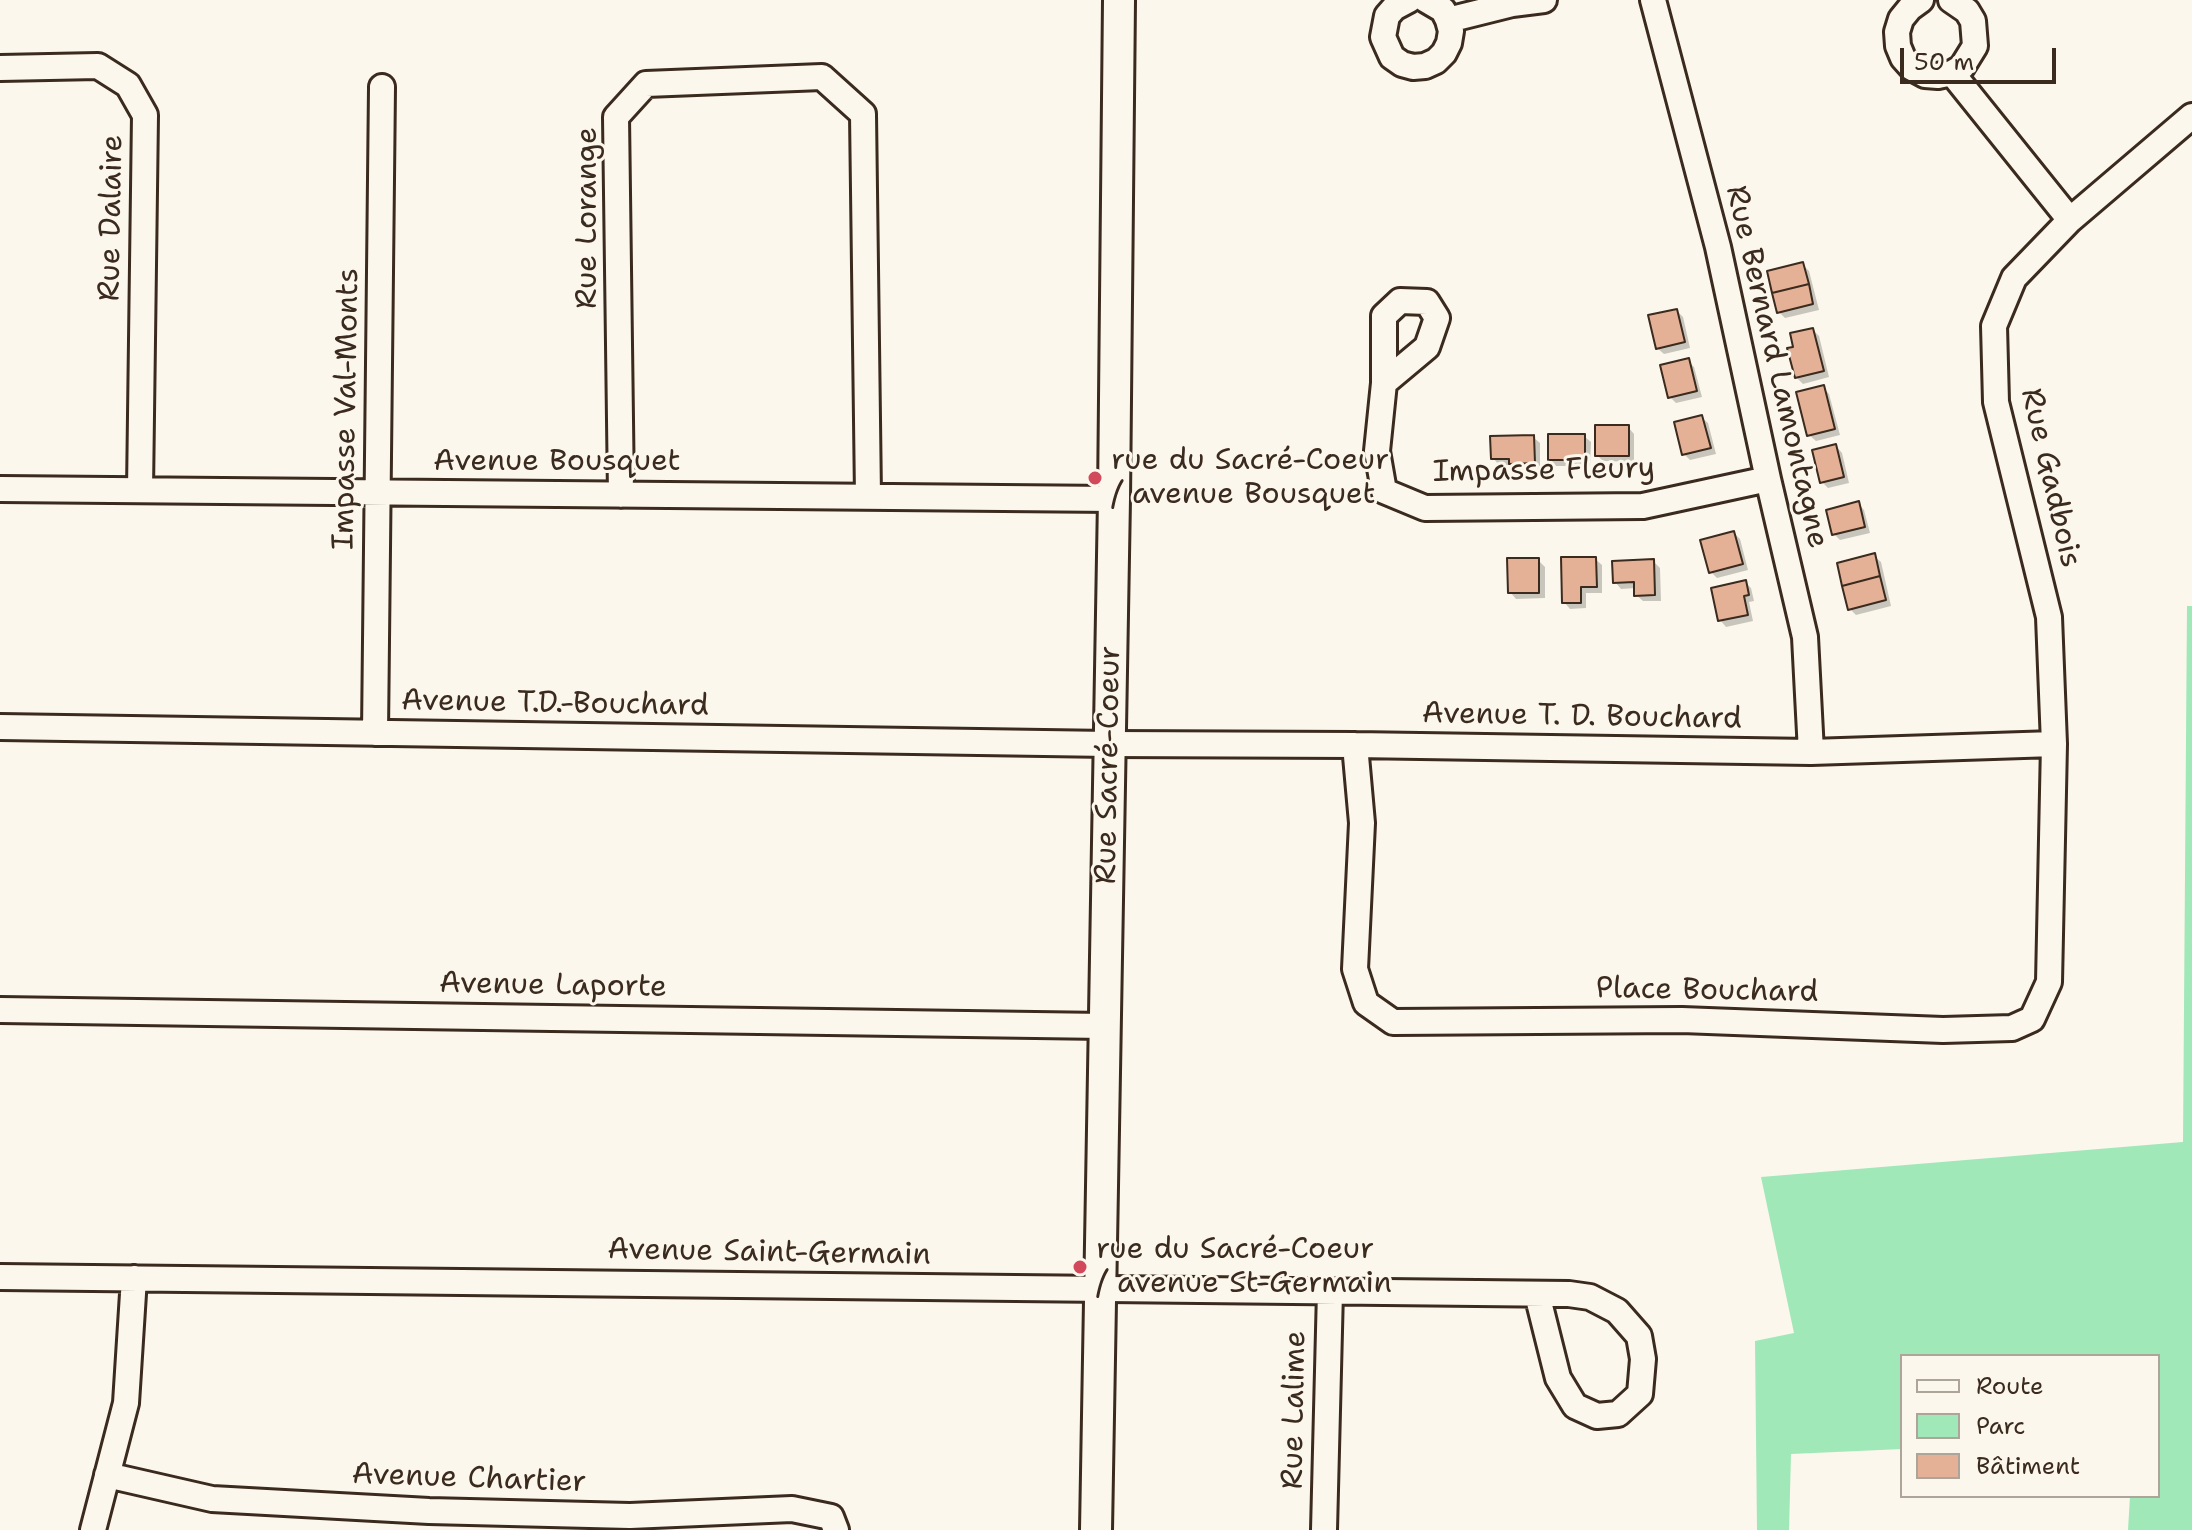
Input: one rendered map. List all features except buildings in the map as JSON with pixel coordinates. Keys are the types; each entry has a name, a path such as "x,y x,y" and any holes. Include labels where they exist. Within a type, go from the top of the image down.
{"street":[{"name":"Rue Sacré-Coeur","path":"1096,1530 1114,499 1119,0"},
{"path":"1409,0 1394,8 1383,26 1386,47 1402,64 1425,66 1444,53 1451,31 1443,10 1426,0"},
{"path":"1448,20 1512,4 1544,0"},
{"name":"Rue Bernard Lamontagne","path":"1653,0 1718,247 1805,637 1811,752"},
{"path":"1921,0 1901,19 1897,32 1898,46 1912,68 1925,75 1938,76 1962,67 1970,57 1976,33 1967,11 1951,0"},
{"name":"Rue Dalaire","path":"0,68 98,66 128,85 145,115 140,490"},
{"path":"1952,73 2070,220"},
{"name":"Rue Lorange","path":"621,495 616,117 646,84 822,77 863,114 868,496"},
{"name":"Impasse Val-Monts","path":"375,733 382,87"},
{"name":"Rue Gadbois","path":"2054,744 2049,617 1996,402 1994,326 2014,278 2070,220 2192,116"},
{"name":"Impasse Fleury","path":"1384,383 1377,451 1384,491 1425,508 1643,506 1768,479"},
{"name":"Avenue Bousquet","path":"0,489 1114,499"},
{"name":"Avenue T.D.-Bouchard","path":"0,727 1109,744"},
{"name":"Avenue T. D. Bouchard","path":"1109,744 1811,752 2054,744"},
{"name":"Place Bouchard","path":"1355,745 1362,823 1355,969 1366,1003 1393,1022 1682,1020 1943,1030 2012,1028 2032,1019 2049,982 2054,744"},
{"name":"Avenue Laporte","path":"0,1010 1104,1026"},
{"name":"Avenue Saint-Germain","path":"0,1277 1569,1294 1590,1297 1617,1311 1639,1336 1643,1359 1640,1394 1618,1414 1597,1416 1575,1406 1558,1378 1537,1294"},
{"path":"93,1530 126,1403 134,1278"},
{"name":"Rue Lalime","path":"1324,1530 1330,1291"},
{"name":"Avenue Chartier","path":"107,1475 212,1499 414,1511 630,1516 792,1509 833,1523"}],"green space":[{"path":"2187,606 2192,606 2192,1530 2128,1530 2130,1498 2160,1498 2160,1354 1900,1354 1900,1449 1791,1454 1789,1530 1757,1530 1755,1341 1794,1333 1761,1177 2183,1142"}],"place":[{"name":"rue du Sacré-Coeur / avenue Bousquet","path":"1095,478"},
{"name":"rue du Sacré-Coeur / avenue St-Germain","path":"1080,1267"}]}
